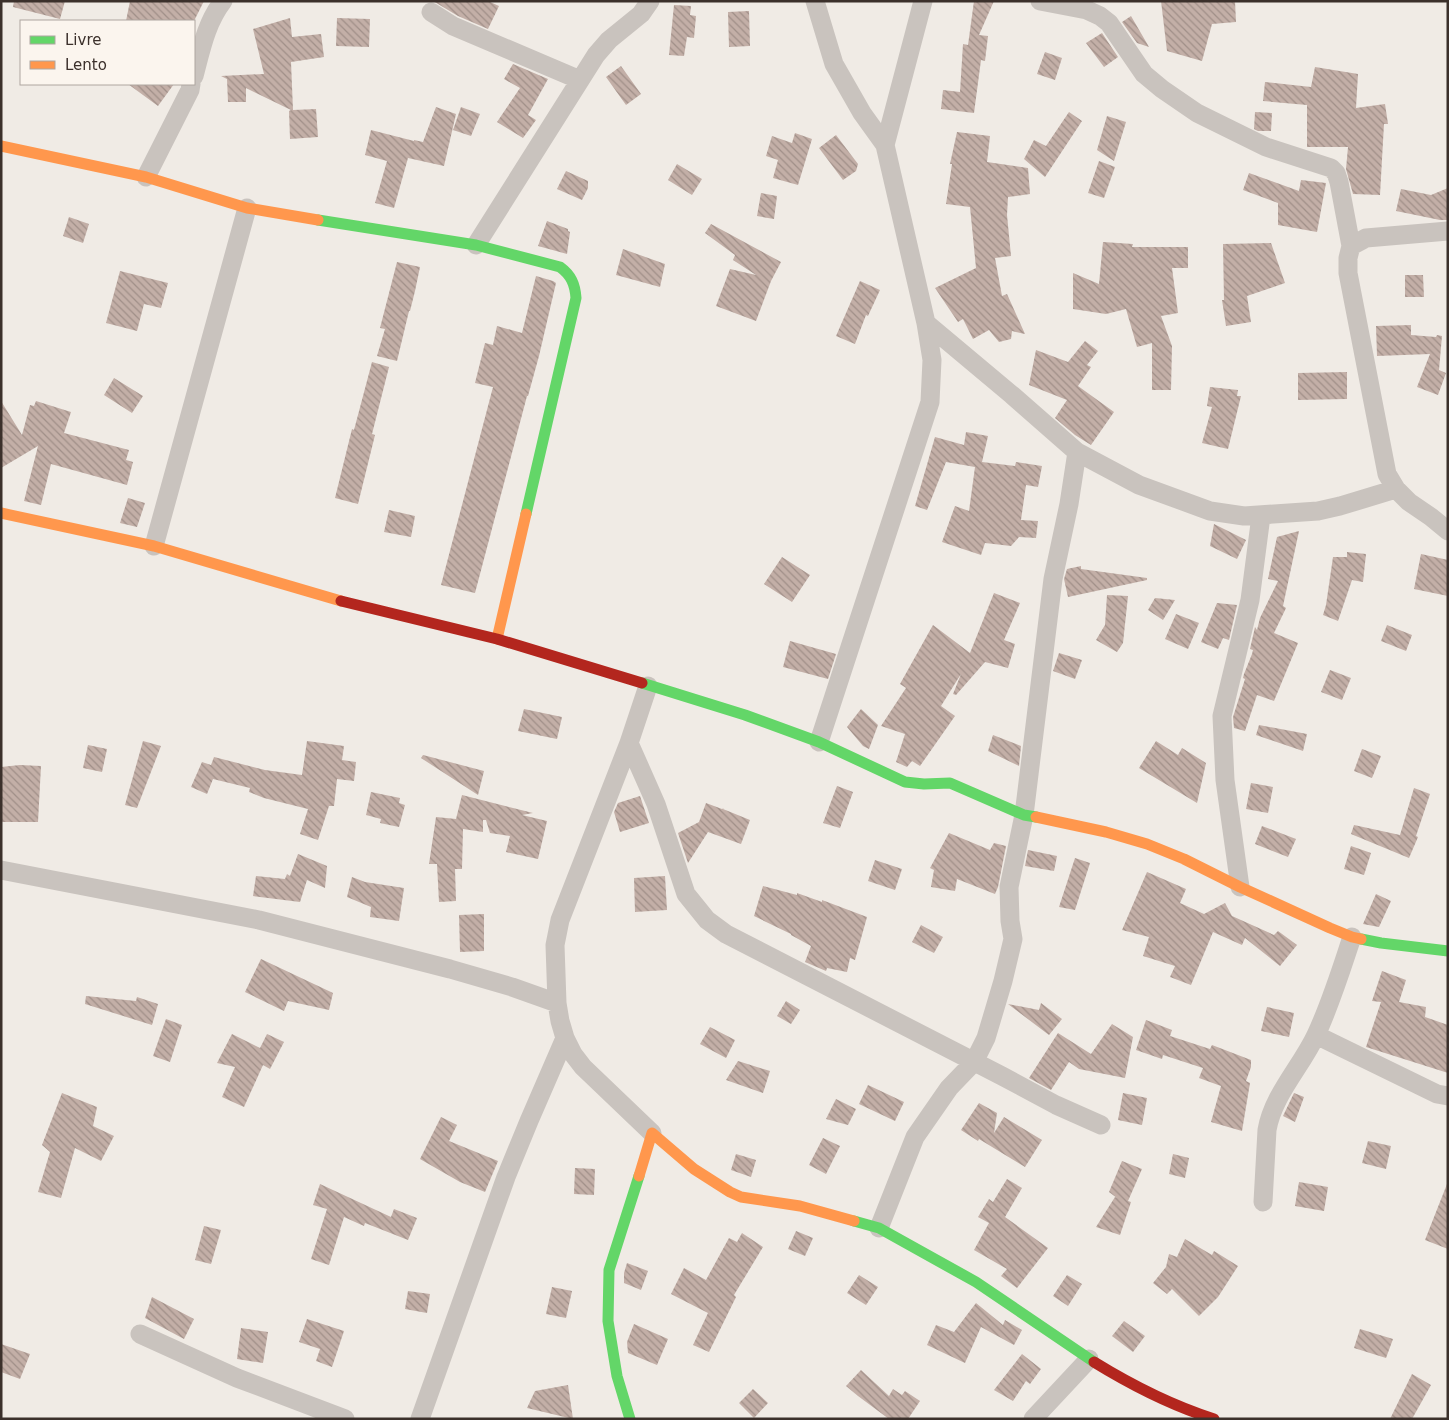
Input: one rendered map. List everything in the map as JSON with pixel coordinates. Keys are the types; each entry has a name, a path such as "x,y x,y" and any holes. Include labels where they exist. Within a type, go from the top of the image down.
{"street":[{"path":"195,72 208,27 216,10 223,1"},
{"path":"476,245 602,47 641,14 650,1"},
{"path":"815,1 834,64 862,114 885,146 926,323 932,360 930,402 819,742"},
{"path":"885,146 923,1"},
{"path":"1040,1 1087,10 1100,16 1109,23 1144,74 1162,90 1197,113 1266,147 1331,168 1336,173 1351,246 1348,258 1348,274 1387,474 1396,489 1409,502 1432,517 1448,531"},
{"path":"431,12 453,26 580,80"},
{"path":"146,177 192,85"},
{"path":"1,146 146,177 247,208 476,245 560,267 568,272 576,288 576,298 497,639"},
{"path":"154,546 247,208"},
{"path":"1351,246 1366,238 1448,231"},
{"path":"926,323 1078,452 1139,485 1210,511 1244,516 1260,516 1318,510 1340,506 1396,489"},
{"path":"879,1228 915,1137 949,1088 974,1062 986,1038 1000,991 1012,939 1009,887 1024,815 1053,578 1078,452"},
{"path":"1,513 154,546 357,606 497,639 745,715 819,742 905,782 924,784 950,783 1024,815 1106,832 1147,844 1184,859 1240,887 1352,937 1381,943 1448,951"},
{"path":"1240,887 1225,780 1222,716 1250,600 1260,516"},
{"path":"648,686 629,743 560,920 556,945 557,1002 565,1038 573,1054 583,1067 652,1133 723,1190 741,1197 800,1206 879,1228 976,1282 1089,1359 1130,1384 1186,1410 1214,1419"},
{"path":"629,743 656,804 686,894 707,920 726,934 1056,1105 1101,1125"},
{"path":"1,870 259,920 450,969 557,1002"},
{"path":"1263,1202 1268,1122 1283,1091 1316,1035 1335,989 1352,937"},
{"path":"1316,1035 1437,1094 1448,1096"},
{"path":"420,1419 506,1177 528,1121 565,1038"},
{"path":"630,1419 617,1376 608,1322 609,1270 652,1133"},
{"path":"140,1334 238,1378 345,1419"},
{"path":"1033,1419 1089,1359"}],"building":[{"path":"14,1 65,1 60,19 13,7"},
{"path":"130,1 204,1 194,20 126,20"},
{"path":"433,1 488,1 499,6 488,29 458,16"},
{"path":"974,1 994,1 979,35 988,36 985,61 981,60 974,113 941,109 943,90 960,92 963,44 968,45"},
{"path":"1161,1 1235,1 1236,22 1212,24 1202,61 1167,51"},
{"path":"674,5 691,6 690,15 696,16 694,38 687,37 684,56 669,55"},
{"path":"749,11 750,46 729,47 728,12"},
{"path":"1131,16 1149,47 1137,43 1122,22"},
{"path":"290,18 292,37 321,34 324,57 291,62 293,110 316,109 318,137 290,139 289,111 291,110 246,88 246,102 228,102 227,79 221,76 264,74 253,29"},
{"path":"337,18 370,19 369,47 336,46"},
{"path":"1102,33 1118,57 1104,67 1086,43"},
{"path":"1045,52 1062,58 1055,80 1037,74"},
{"path":"513,64 548,79 528,115 536,120 523,138 497,122 520,88 504,79"},
{"path":"621,66 641,94 626,105 606,77"},
{"path":"1315,67 1358,74 1356,108 1385,104 1388,124 1384,124 1380,195 1353,194 1346,169 1348,147 1307,147 1307,105 1263,101 1265,82 1311,87"},
{"path":"129,85 173,85 158,106"},
{"path":"436,107 456,114 444,166 408,158 394,208 375,203 387,161 365,155 371,130 423,142"},
{"path":"461,107 480,114 471,136 453,130"},
{"path":"1069,112 1082,121 1045,177 1024,159 1034,140 1046,146"},
{"path":"1255,112 1272,113 1271,131 1258,131 1254,129"},
{"path":"1107,116 1126,122 1114,161 1097,150"},
{"path":"957,132 990,136 987,162 1028,168 1030,194 1008,197 1007,215 1011,256 995,258 1002,296 1007,294 1025,334 1012,331 1011,339 999,342 989,330 973,339 963,319 958,322 935,288 976,268 970,207 946,204 952,164 950,164"},
{"path":"795,133 812,139 798,185 773,178 778,160 766,156 772,136 792,143"},
{"path":"836,135 858,164 856,171 843,180 819,148"},
{"path":"1099,161 1115,167 1104,198 1088,193"},
{"path":"677,164 702,179 692,195 668,180"},
{"path":"566,171 588,181 588,188 582,200 557,189"},
{"path":"1249,173 1299,191 1301,180 1326,183 1317,232 1278,225 1278,203 1243,190"},
{"path":"1448,188 1448,220 1396,211 1401,189 1431,195"},
{"path":"761,193 777,196 774,219 757,216"},
{"path":"69,217 89,224 83,243 63,236"},
{"path":"547,221 568,229 570,232 567,254 538,246"},
{"path":"711,224 781,262 771,281 756,321 716,306 730,269 756,275 733,260 735,255 705,233"},
{"path":"1103,242 1133,244 1132,247 1188,247 1188,268 1172,268 1178,313 1161,316 1172,346 1171,390 1152,390 1152,343 1137,347 1126,309 1106,314 1073,309 1073,273 1099,284"},
{"path":"1271,243 1285,283 1247,296 1251,322 1226,326 1222,300 1224,300 1223,244"},
{"path":"623,249 665,264 660,287 616,275"},
{"path":"397,262 420,267 397,361 377,356 385,329 380,328"},
{"path":"120,271 168,283 161,308 144,304 137,331 106,323"},
{"path":"1405,275 1423,275 1424,297 1405,297"},
{"path":"536,276 556,283 539,356 475,593 441,585 493,387 475,383 485,343 493,345 497,326 522,333"},
{"path":"860,281 880,290 868,316 866,315 855,344 836,336"},
{"path":"1411,325 1411,335 1442,336 1439,370 1446,373 1438,395 1417,387 1430,354 1377,356 1376,326"},
{"path":"1085,341 1098,351 1087,365 1091,367 1078,386 1114,412 1091,445 1075,435 1055,418 1067,400 1029,385 1036,350 1068,362"},
{"path":"372,362 389,367 372,434 375,435 358,504 335,498 352,429 354,430"},
{"path":"1347,372 1347,399 1298,400 1298,373"},
{"path":"114,378 143,396 132,413 104,395"},
{"path":"1210,387 1238,390 1237,396 1241,396 1228,449 1202,443 1212,407 1207,406"},
{"path":"1,401 22,435 30,405 34,406 36,401 71,412 64,433 129,450 126,460 133,462 127,485 51,464 41,505 24,501 38,446 1,468"},
{"path":"966,432 988,436 982,462 1015,466 1016,462 1042,466 1038,487 1026,485 1021,520 1038,521 1036,538 1019,537 1011,546 985,543 981,555 942,542 955,506 969,511 975,467 946,462 927,510 915,506 935,437 964,445"},
{"path":"128,498 145,503 137,527 120,523"},
{"path":"389,510 415,516 411,537 384,532"},
{"path":"1214,524 1246,540 1237,559 1210,546"},
{"path":"1299,531 1283,606 1286,608 1274,633 1298,643 1274,701 1257,695 1245,731 1234,728 1233,717 1245,679 1243,678 1244,674 1253,650 1250,649 1255,627 1257,630 1260,618 1278,581 1268,579 1277,537"},
{"path":"1347,552 1366,554 1363,582 1352,580 1338,621 1323,615 1333,557 1347,557"},
{"path":"1421,554 1448,560 1448,596 1414,589"},
{"path":"782,557 810,575 792,602 764,584"},
{"path":"1081,566 1081,569 1147,578 1147,580 1068,597 1064,579 1067,569"},
{"path":"994,593 1020,603 1004,640 1015,644 1008,668 985,662 956,695 953,694 961,674 941,706 955,716 920,766 912,761 907,767 896,762 905,734 881,726 906,688 900,684 933,625 970,653"},
{"path":"1107,595 1128,596 1123,643 1117,652 1096,640 1105,625"},
{"path":"1155,598 1175,600 1163,620 1148,610"},
{"path":"1217,603 1237,605 1229,640 1223,638 1218,649 1201,642"},
{"path":"1176,614 1199,623 1188,649 1165,639"},
{"path":"1387,625 1412,635 1406,651 1381,641"},
{"path":"790,641 836,654 828,679 783,667"},
{"path":"1059,653 1082,660 1075,679 1053,671"},
{"path":"1330,670 1351,678 1342,700 1321,692"},
{"path":"524,709 562,717 557,739 518,731"},
{"path":"861,709 878,725 869,749 863,746 847,727"},
{"path":"1259,725 1307,734 1303,751 1256,735"},
{"path":"993,735 1021,746 1019,766 988,751"},
{"path":"143,741 161,746 137,808 125,805"},
{"path":"307,741 344,746 342,760 356,762 354,781 337,779 334,806 329,806 318,840 300,834 308,809 264,798 249,792 250,788 213,779 207,794 191,787 202,762 211,765 214,757 265,770 302,775"},
{"path":"1156,741 1178,755 1182,748 1206,763 1197,803 1139,768"},
{"path":"88,745 107,749 102,772 83,768"},
{"path":"1362,749 1381,756 1372,778 1354,771"},
{"path":"423,755 484,771 478,795 421,758"},
{"path":"20,765 41,766 38,822 1,822 1,767"},
{"path":"1251,783 1273,787 1268,813 1246,809"},
{"path":"837,786 853,792 840,828 823,823"},
{"path":"1414,788 1430,794 1416,836 1418,837 1409,858 1351,834 1354,825 1400,835"},
{"path":"371,792 400,798 399,803 405,805 399,827 380,823 381,819 366,815"},
{"path":"462,795 533,813 522,815 547,821 538,859 506,852 510,836 490,833 486,820 483,820 483,832 463,829 462,869 455,869 456,901 439,902 437,864 429,864 436,817 456,819"},
{"path":"640,796 649,823 620,832 614,812 618,803"},
{"path":"706,803 724,808 750,820 741,844 708,832 688,863 678,833 699,822"},
{"path":"1262,826 1296,839 1288,857 1255,844"},
{"path":"949,833 990,850 994,843 1006,846 995,894 957,879 955,891 931,887 934,870 930,868"},
{"path":"1351,846 1371,853 1364,875 1344,869"},
{"path":"1028,850 1057,856 1054,871 1025,866"},
{"path":"298,854 327,866 325,888 307,880 300,902 253,896 256,876 285,879 287,874 290,876"},
{"path":"1075,858 1090,863 1075,910 1059,907"},
{"path":"875,860 902,869 895,890 868,881"},
{"path":"1147,872 1186,889 1180,903 1204,914 1225,903 1232,916 1274,935 1278,931 1297,945 1280,966 1245,938 1242,945 1213,932 1191,985 1170,977 1175,966 1143,956 1149,937 1122,930"},
{"path":"665,876 667,910 635,912 634,878"},
{"path":"352,877 365,882 404,888 399,921 370,917 371,907 347,897"},
{"path":"763,886 797,895 797,893 822,902 822,900 867,917 855,960 850,958 847,972 827,968 826,971 805,962 811,946 754,916"},
{"path":"1376,894 1391,901 1379,927 1363,924"},
{"path":"484,914 484,951 460,952 459,915"},
{"path":"921,925 943,937 934,953 912,942"},
{"path":"261,959 333,993 329,1010 288,1001 284,1011 245,992"},
{"path":"1382,971 1406,980 1399,1002 1426,1007 1425,1017 1448,1025 1448,1073 1366,1047 1381,1002 1372,1001"},
{"path":"86,996 136,1001 137,997 158,1004 152,1025 85,1004"},
{"path":"786,1001 800,1010 791,1024 777,1016"},
{"path":"1041,1003 1062,1019 1049,1035 1008,1004 1039,1010"},
{"path":"1267,1007 1294,1013 1289,1037 1261,1031"},
{"path":"166,1019 182,1025 170,1062 153,1056"},
{"path":"1146,1020 1172,1030 1170,1036 1210,1049 1212,1045 1251,1060 1251,1067 1246,1081 1250,1083 1242,1131 1211,1122 1221,1086 1199,1078 1203,1068 1163,1055 1162,1059 1136,1050"},
{"path":"1112,1024 1133,1037 1125,1078 1079,1069 1069,1062 1051,1090 1029,1078 1058,1033 1091,1054"},
{"path":"710,1027 735,1040 726,1058 700,1044"},
{"path":"232,1034 260,1048 267,1034 284,1042 270,1069 263,1065 244,1107 222,1097 235,1067 217,1063"},
{"path":"738,1061 770,1071 763,1093 726,1080"},
{"path":"868,1085 904,1102 895,1121 859,1104"},
{"path":"62,1093 97,1107 93,1126 114,1136 101,1161 75,1148 61,1198 38,1192 50,1152 42,1145"},
{"path":"1123,1093 1147,1098 1142,1125 1118,1120"},
{"path":"1294,1093 1304,1097 1295,1122 1283,1116"},
{"path":"836,1099 856,1109 848,1125 826,1119"},
{"path":"979,1103 997,1113 994,1133 1004,1117 1042,1140 1025,1167 961,1130"},
{"path":"441,1117 457,1125 449,1141 498,1161 485,1192 460,1182 420,1159"},
{"path":"823,1138 840,1146 826,1174 809,1165"},
{"path":"1368,1141 1391,1146 1386,1169 1362,1163"},
{"path":"736,1154 756,1160 751,1177 731,1170"},
{"path":"1173,1154 1189,1158 1185,1178 1169,1174"},
{"path":"1122,1161 1142,1169 1128,1201 1131,1202 1120,1235 1096,1227 1115,1197 1117,1198 1109,1192"},
{"path":"575,1168 595,1169 594,1195 574,1194"},
{"path":"1007,1179 1022,1188 1005,1217 1048,1248 1017,1288 1001,1276 1007,1269 974,1250 989,1223 978,1217 989,1199 993,1202"},
{"path":"1299,1182 1328,1187 1324,1211 1295,1206"},
{"path":"320,1184 391,1217 394,1209 417,1218 408,1240 365,1223 364,1226 344,1217 329,1265 311,1259 327,1209 313,1205"},
{"path":"1448,1184 1448,1249 1425,1240"},
{"path":"204,1226 221,1230 211,1264 195,1260"},
{"path":"796,1231 813,1238 805,1256 788,1249"},
{"path":"742,1233 763,1247 734,1295 736,1297 709,1352 693,1345 708,1313 671,1294 684,1268 706,1280 729,1238 737,1242"},
{"path":"1185,1239 1212,1255 1214,1251 1238,1266 1218,1297 1199,1316 1172,1289 1167,1294 1153,1283 1166,1267 1169,1254 1177,1257"},
{"path":"627,1263 648,1271 641,1290 624,1283"},
{"path":"859,1275 878,1287 866,1305 847,1293"},
{"path":"1067,1275 1082,1284 1068,1306 1053,1296"},
{"path":"552,1287 572,1291 566,1318 546,1314"},
{"path":"408,1291 430,1294 427,1313 405,1309"},
{"path":"152,1297 194,1319 184,1339 145,1318"},
{"path":"976,1303 1003,1325 1005,1320 1022,1330 1014,1345 981,1327 965,1363 927,1345 936,1325 954,1332"},
{"path":"307,1319 344,1331 332,1367 316,1361 320,1349 299,1342"},
{"path":"1124,1321 1145,1336 1133,1352 1112,1336"},
{"path":"634,1324 668,1339 657,1365 628,1353 627,1342"},
{"path":"241,1328 268,1332 263,1363 237,1359"},
{"path":"1360,1329 1393,1339 1386,1358 1354,1348"},
{"path":"1,1344 30,1354 20,1379 1,1372"},
{"path":"1022,1354 1041,1369 1030,1384 1026,1381 1013,1401 994,1390"},
{"path":"861,1370 889,1396 893,1389 902,1395 905,1391 920,1401 908,1419 889,1419 846,1386"},
{"path":"1412,1374 1431,1385 1412,1419 1390,1419"},
{"path":"568,1385 573,1419 527,1408 535,1391"},
{"path":"753,1389 768,1403 754,1418 739,1403"}],"traffic: fast":[{"path":"318,220 476,245 560,267 570,277 575,288 576,298 526,514"},
{"path":"642,683 745,715 819,742 905,782 924,784 950,783 1024,815 1036,817"},
{"path":"1361,939 1448,951"},
{"path":"630,1419 617,1376 608,1321 609,1270 639,1176"},
{"path":"854,1221 879,1228 976,1282 1094,1362"}],"traffic: slow":[{"path":"1,146 146,177 247,208 318,220"},
{"path":"1,513 154,546 341,601"},
{"path":"497,639 526,514"},
{"path":"1036,817 1106,832 1147,844 1184,859 1330,928 1361,939"},
{"path":"639,1176 652,1133 694,1169 741,1197 800,1206 854,1221"}],"traffic: jam":[{"path":"341,601 497,639 642,683"},
{"path":"1094,1362 1152,1394 1182,1408 1214,1419"}]}
